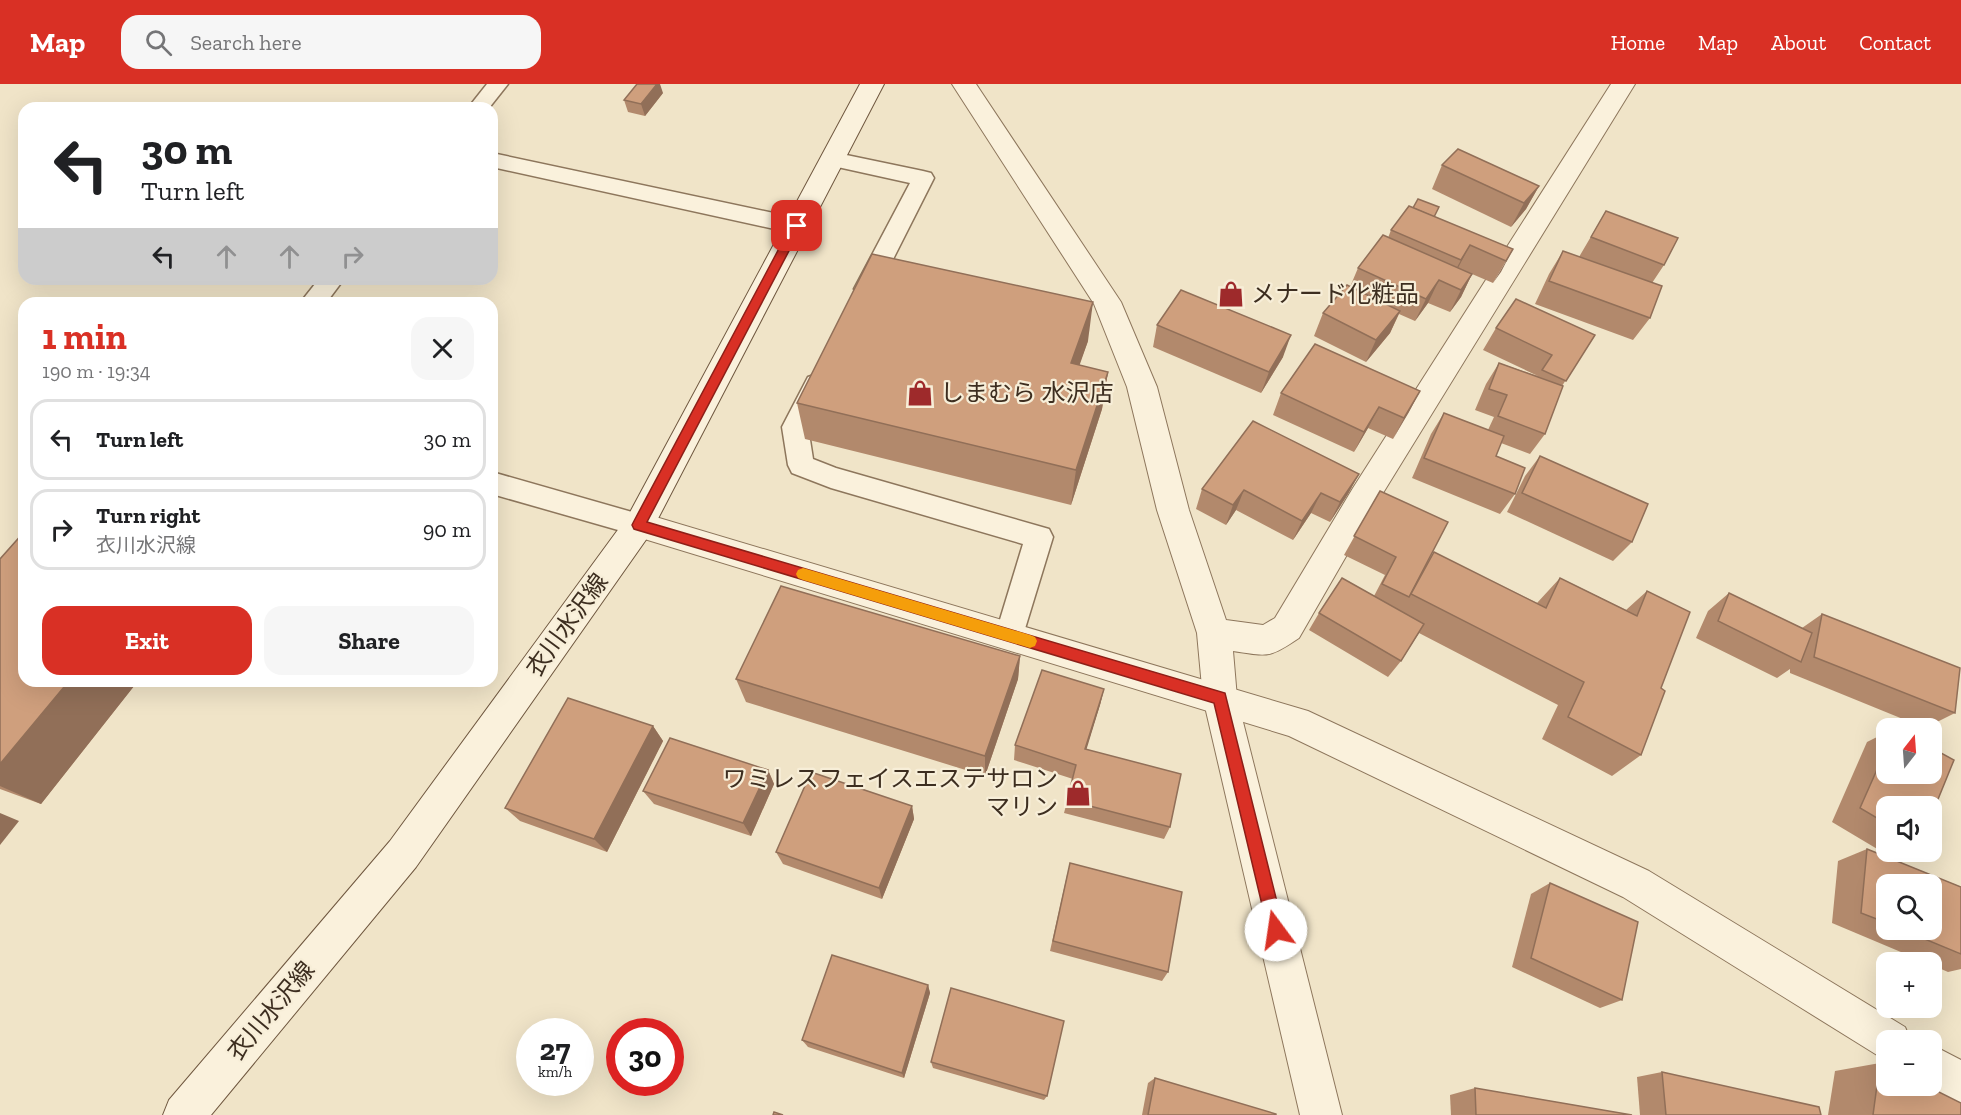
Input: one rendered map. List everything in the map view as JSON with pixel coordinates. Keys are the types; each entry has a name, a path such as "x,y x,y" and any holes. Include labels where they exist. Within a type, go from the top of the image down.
{"street":[{"name":"衣川水沢線","path":"184,1115 403,854 639,525 872,84"},
{"path":"964,84 1107,302 1142,387 1173,510 1215,633 1220,698 1321,1115"},
{"path":"1215,633 1267,641 1287,628 1364,497 1623,84"},
{"path":"639,525 1296,722 1636,884 1876,1031"},
{"path":"1942,1072 1961,1084"}],"lane":[{"path":"483,102 498,84"},
{"path":"832,159 923,178 854,313"},
{"path":"498,161 797,226"},
{"path":"317,297 327,285"},
{"path":"827,364 795,427 801,465 831,477 1040,537 1010,636"},
{"path":"498,485 639,525"}],"building":[{"path":"637,84 657,84 641,104 624,100"},
{"path":"1458,149 1539,186 1524,203 1442,165"},
{"path":"1418,199 1439,207 1434,217 1413,208"},
{"path":"1409,206 1513,249 1506,261 1470,245 1461,260 1391,230"},
{"path":"1606,211 1678,238 1664,265 1591,237"},
{"path":"1383,235 1472,274 1461,290 1439,280 1426,299 1358,268"},
{"path":"1563,251 1662,286 1650,318 1549,281"},
{"path":"872,254 1093,302 1071,363 1108,372 1076,470 797,403"},
{"path":"1347,285 1400,311 1376,340 1323,313"},
{"path":"1181,290 1291,335 1269,372 1157,325"},
{"path":"1516,299 1595,335 1566,381 1542,370 1552,355 1496,328"},
{"path":"1315,344 1420,391 1404,418 1379,407 1364,432 1281,393"},
{"path":"1499,363 1563,386 1545,434 1498,416 1507,395 1489,389"},
{"path":"1444,413 1504,436 1496,456 1525,468 1515,494 1424,458"},
{"path":"1253,421 1359,474 1340,502 1321,493 1302,521 1244,490 1233,505 1202,489"},
{"path":"1540,456 1648,504 1632,542 1522,493"},
{"path":"1380,491 1448,522 1409,597 1382,584 1396,557 1354,536"},
{"path":"18,539 18,687 64,687 0,764 0,559"},
{"path":"1434,552 1546,608 1560,578 1637,616 1647,591 1690,612 1661,688 1665,691 1641,755 1568,717 1584,682 1411,594"},
{"path":"1342,578 1424,624 1401,661 1319,613"},
{"path":"781,586 1020,656 985,756 736,679"},
{"path":"1729,593 1812,633 1801,662 1718,621"},
{"path":"1822,614 1960,668 1955,713 1814,657"},
{"path":"1042,670 1104,689 1085,749 1181,774 1170,827 1067,800 1076,765 1015,745"},
{"path":"568,698 653,726 594,839 505,808"},
{"path":"670,738 768,770 743,823 643,791"},
{"path":"1942,753 1954,760 1939,796 1876,796 1876,817 1860,808 1876,772 1876,784 1942,784"},
{"path":"811,772 912,806 879,888 776,852"},
{"path":"1867,849 1876,853 1876,862 1899,862 1929,874 1876,874 1876,919 1861,913"},
{"path":"1070,863 1182,892 1168,972 1053,941"},
{"path":"1942,879 1961,887 1961,954 1927,940 1942,940"},
{"path":"1550,883 1638,922 1622,1000 1531,958"},
{"path":"832,955 928,985 902,1073 802,1040"},
{"path":"951,988 1064,1021 1047,1096 931,1062"},
{"path":"1662,1072 1819,1107 1821,1115 1666,1115"},
{"path":"1155,1078 1276,1114 1276,1115 1148,1115"},
{"path":"1475,1088 1632,1115 1476,1115"},
{"path":"1876,1093 1876,1096 1942,1096 1942,1094 1961,1103 1961,1115 1873,1115"}],"slow traffic":[{"path":"803,574 1030,641"}],"place":[{"name":"メナード化粧品","path":"1231,294"},
{"name":"しまむら 水沢店","path":"920,393"},
{"name":"ワミレスフェイスエステサロン マリン","path":"1078,793"}],"route":[{"path":"797,226 639,525 1220,698 1276,930"}]}
